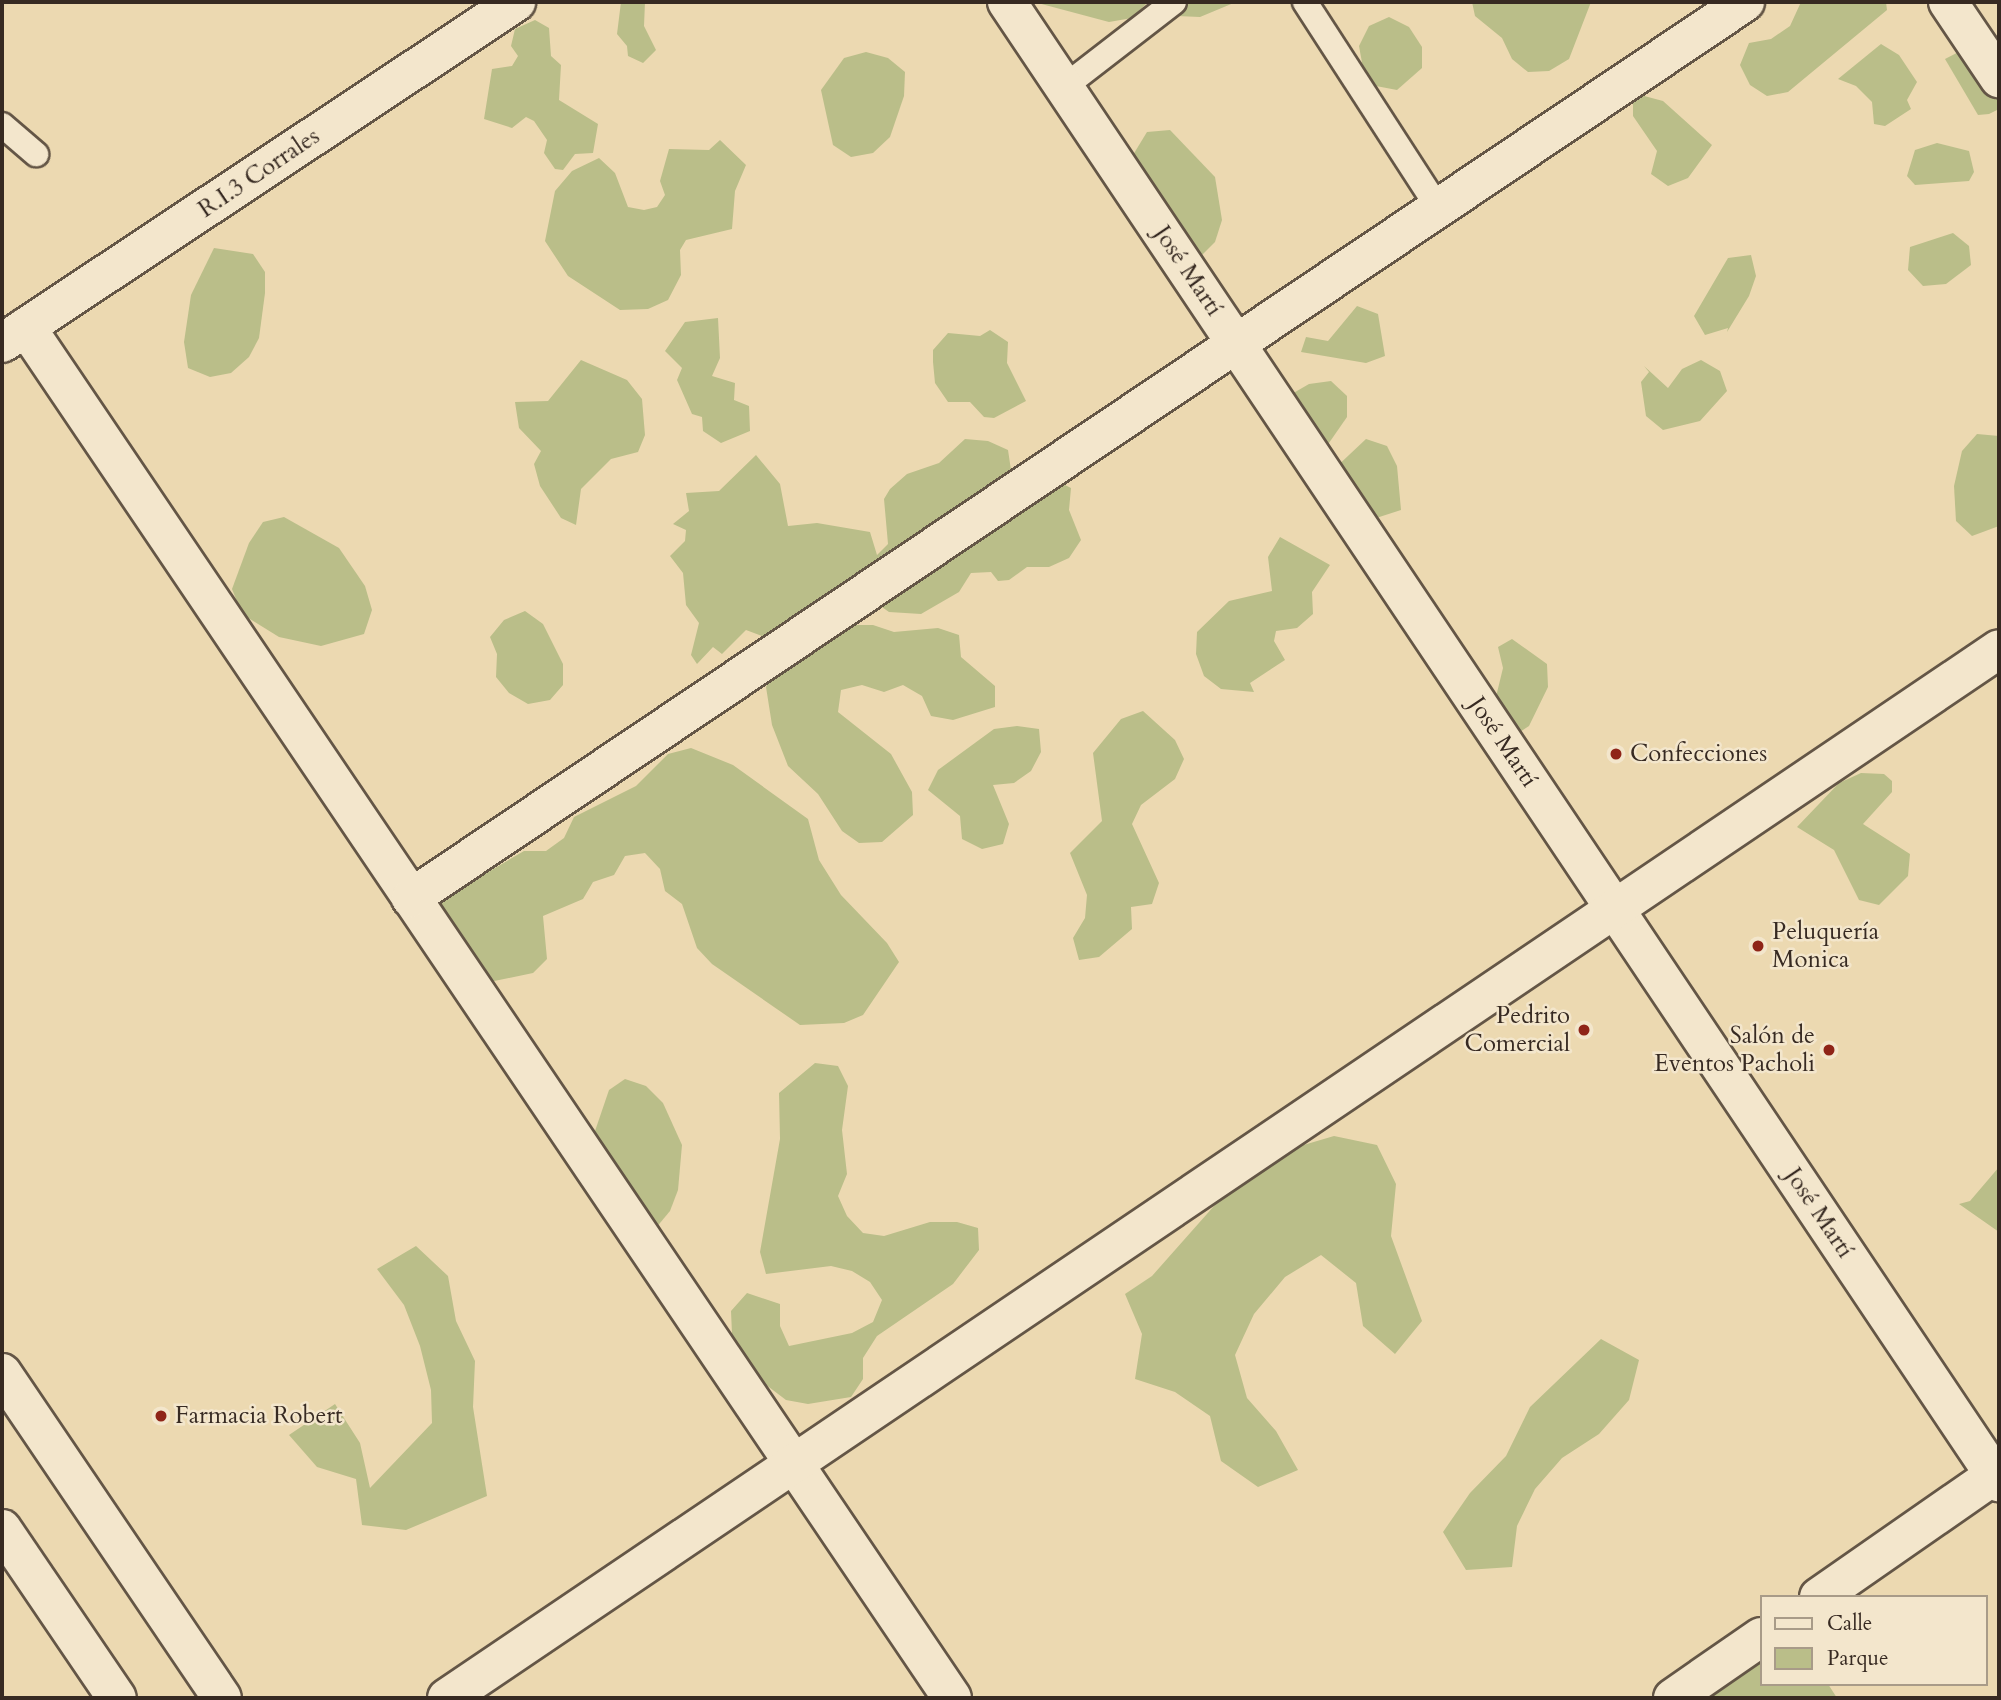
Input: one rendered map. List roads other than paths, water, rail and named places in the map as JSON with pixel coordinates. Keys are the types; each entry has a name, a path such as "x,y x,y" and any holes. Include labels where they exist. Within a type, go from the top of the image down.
{"street":[{"name":"R.I.3 Corrales","path":"14,335 516,2"},
{"name":"José Martí","path":"1007,2 1998,1476"},
{"path":"411,898 1235,341 1745,2"},
{"path":"1948,2 1999,78"},
{"path":"14,335 411,898 951,1698"},
{"path":"447,1698 1614,906 1999,649"},
{"path":"2,1373 222,1698"},
{"path":"1822,1595 1998,1476"},
{"path":"2,1529 117,1698"},
{"path":"1673,1698 1759,1638"}],"lane":[{"path":"1064,87 1174,2"},
{"path":"1305,2 1437,206"},
{"path":"2,125 36,154"}],"place":[{"name":"Confecciones","path":"1616,754"},
{"name":"Peluquería Monica","path":"1758,946"},
{"name":"Pedrito Comercial","path":"1584,1030"},
{"name":"Salón de Eventos Pacholi","path":"1829,1050"},
{"name":"Farmacia Robert","path":"161,1416"}]}
